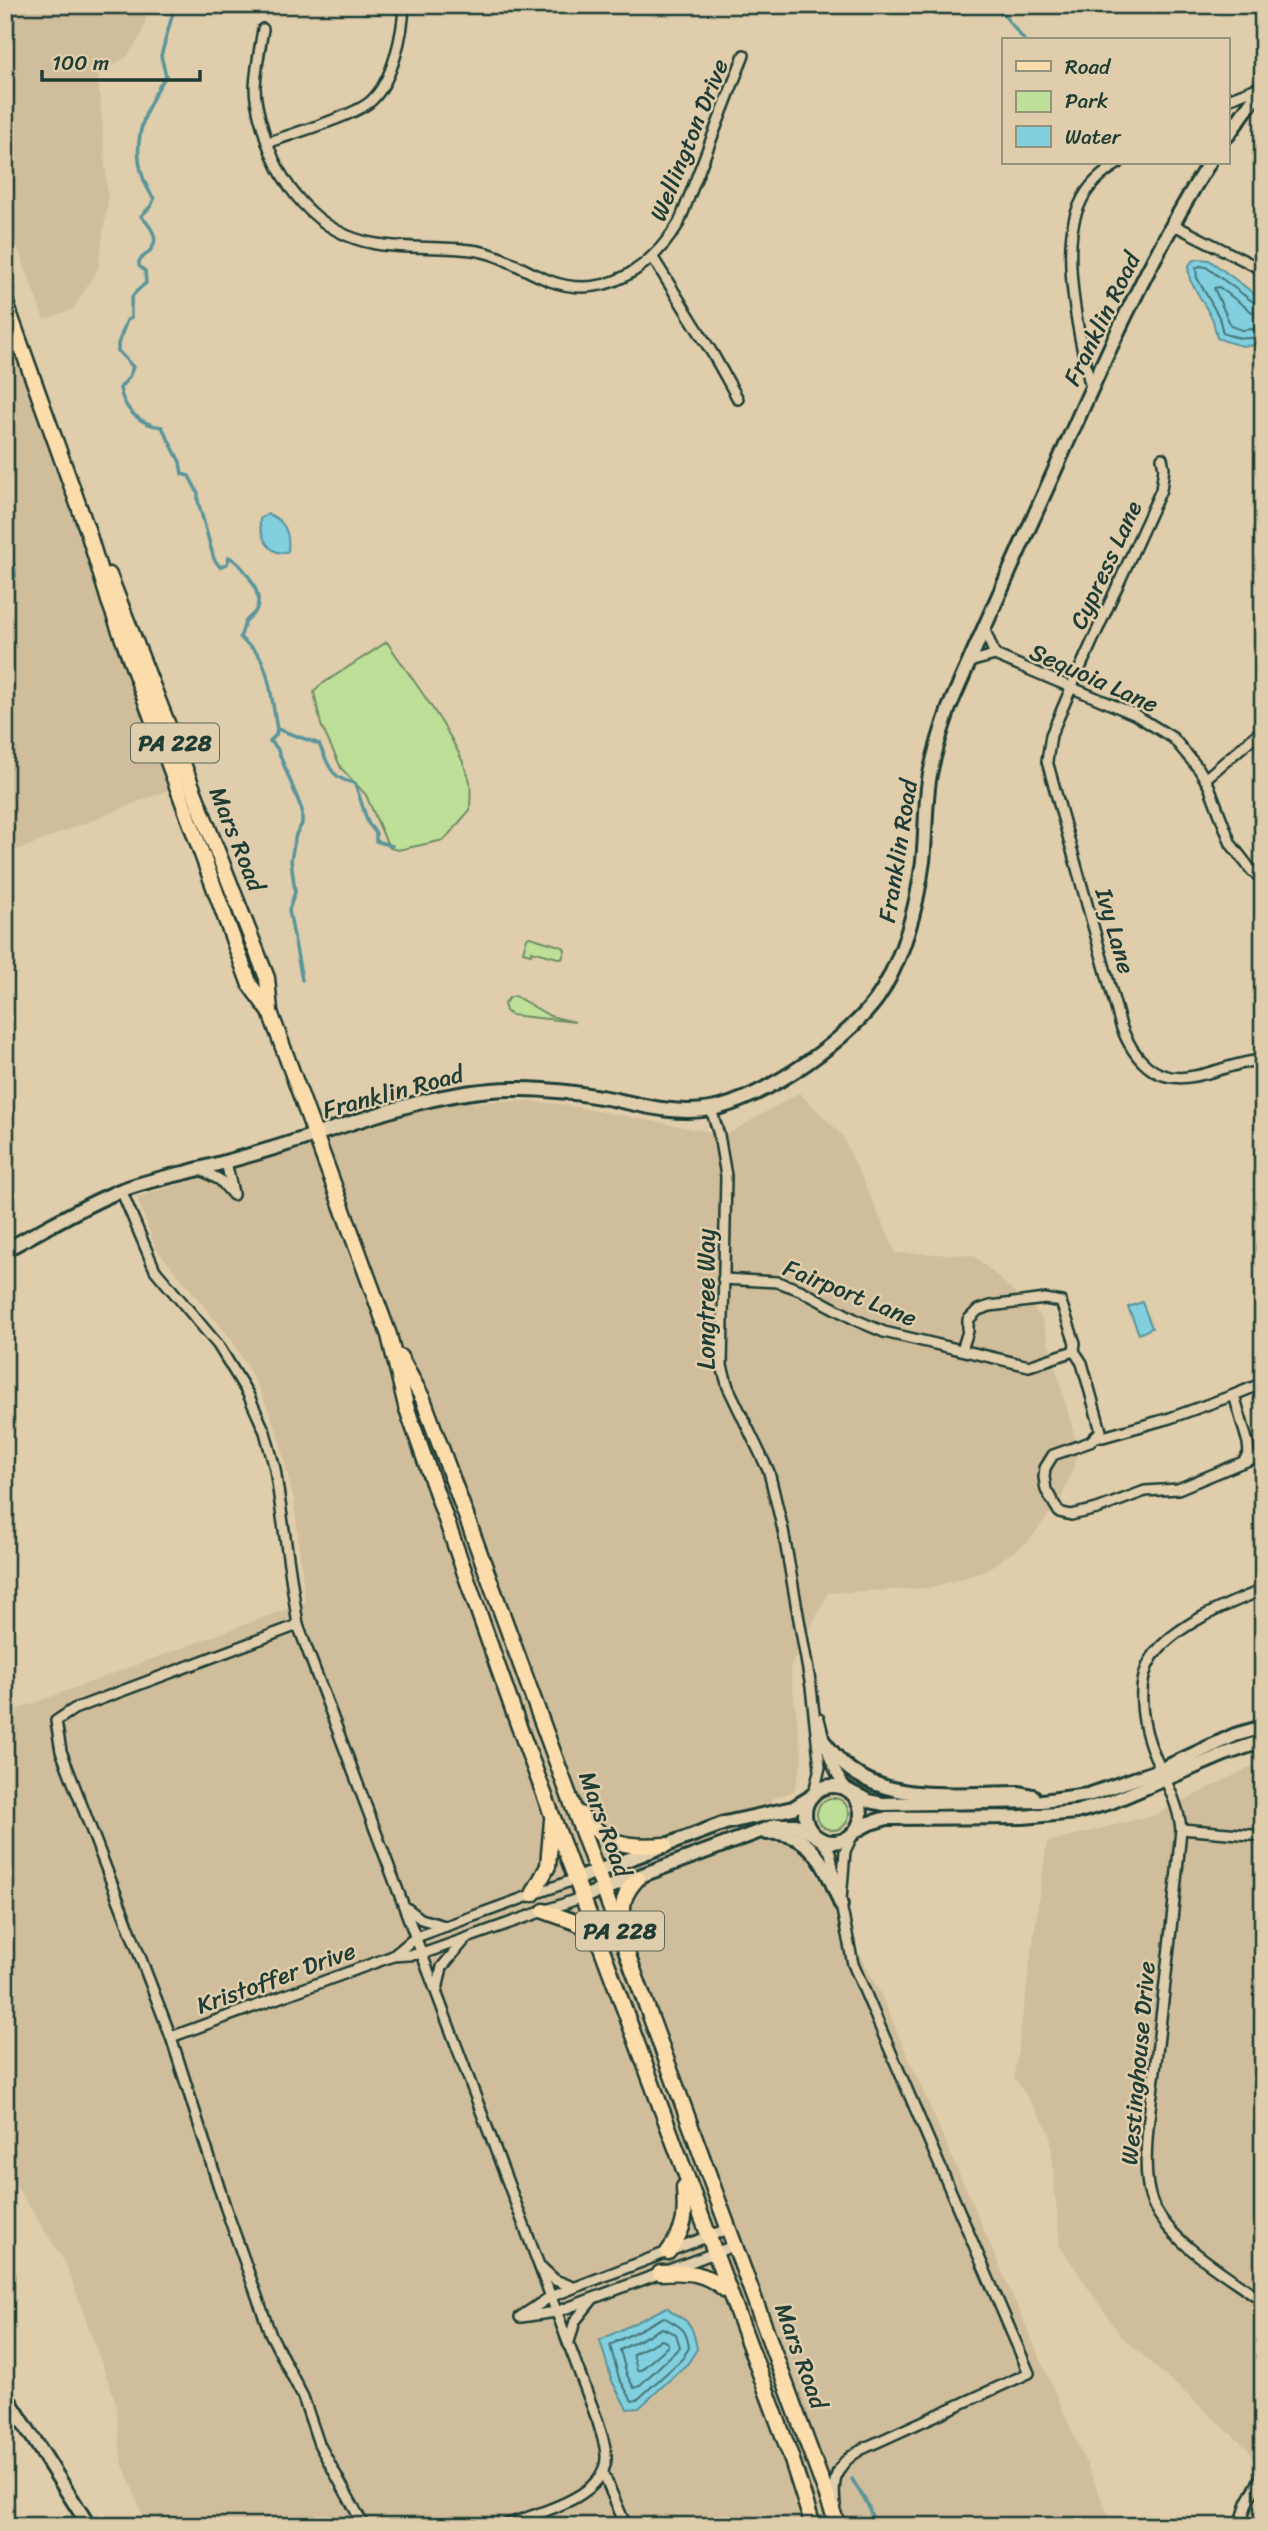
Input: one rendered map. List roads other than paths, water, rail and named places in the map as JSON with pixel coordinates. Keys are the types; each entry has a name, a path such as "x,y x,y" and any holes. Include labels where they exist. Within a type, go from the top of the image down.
{"main road":[{"name":"Mars Road","path":"5,301 88,529 109,601 250,985 270,1012 391,1340 406,1406 517,1724 790,2454 813,2526"},
{"name":"Mars Road","path":"391,1340 423,1399 838,2525"},
{"path":"575,1809 596,1830 613,1841 632,1847 666,1845"},
{"path":"533,1894 548,1866 552,1816"},
{"path":"638,1878 626,1892 622,1907 623,1917 647,1983 666,2058"},
{"path":"544,1911 597,1933"},
{"path":"668,2252 684,2227 683,2172"},
{"path":"660,2273 702,2275 714,2280 731,2295"}],"street":[{"path":"267,144 356,110 371,101 387,78 396,52 404,20 404,5"},
{"name":"Wellington Drive","path":"263,29 255,89 267,144 281,177 318,218 351,237 375,244 471,250 492,254 550,281 589,287 611,282 631,273 653,258 666,243 679,223 744,55"},
{"path":"1230,98 1263,86"},
{"path":"1230,132 1263,86"},
{"path":"1091,388 1074,298 1072,234 1079,205 1091,186 1101,174 1117,164"},
{"name":"Franklin Road","path":"5,1250 121,1190 226,1162 442,1097 514,1089 576,1093 686,1112 711,1109 750,1095 828,1047 859,1020 880,994 897,963 908,932 923,862 929,779 949,708 1091,388 1172,224 1208,164"},
{"path":"1172,224 1263,270"},
{"path":"653,258 738,399"},
{"name":"Cypress Lane","path":"1072,686 1161,490 1164,468 1162,458"},
{"name":"Sequoia Lane","path":"984,628 995,655"},
{"name":"Sequoia Lane","path":"969,662 995,655 1072,686 1156,726 1185,751 1205,779 1231,844 1252,871 1263,879"},
{"name":"Ivy Lane","path":"1072,686 1051,735 1047,761 1125,1037 1137,1057 1155,1073 1174,1078 1263,1060"},
{"path":"1205,779 1263,729"},
{"name":"Longtree Way","path":"711,1109 719,1135 726,1176 722,1349 724,1375 769,1472 786,1542 811,1687"},
{"path":"200,1169 220,1180 233,1195 226,1162"},
{"path":"121,1190 155,1270 218,1345 248,1394 265,1432 275,1469 298,1625 602,2435 606,2457 599,2480 578,2497 503,2526"},
{"name":"Fairport Lane","path":"723,1279 778,1282 800,1290 884,1332 1028,1366 1074,1352"},
{"path":"962,1350 968,1331 968,1320 978,1310 1045,1299 1061,1302 1074,1343 1074,1352 1082,1363 1093,1397 1101,1431 1090,1442 1053,1455 1045,1468 1046,1490 1059,1512 1070,1515 1097,1509 1145,1491 1178,1489 1263,1454"},
{"path":"1096,1437 1151,1424 1263,1383"},
{"path":"1234,1395 1248,1443 1249,1453 1243,1462"},
{"name":"Westinghouse Drive","path":"1263,1590 1209,1614 1171,1637 1152,1657 1143,1683 1142,1713 1162,1775 1177,1808 1181,1829 1147,2152 1147,2186 1153,2205 1175,2235 1263,2301"},
{"path":"298,1625 74,1709 55,1721 61,1751 171,2037 225,2206 270,2333 303,2397 319,2444 364,2526"},
{"path":"811,1687 834,1772 858,1801 861,1812 845,1851 841,1905"},
{"path":"811,1687 820,1767 805,1812 807,1825 827,1848 832,1859 853,1964 1029,2373 859,2450 842,2463 834,2481 838,2525"},
{"path":"583,1897 783,1824 796,1825 835,1842 845,1840 875,1821 887,1818 1023,1817 1065,1814 1099,1806 1236,1735 1263,1727"},
{"path":"576,1878 725,1823 793,1808 831,1786 850,1791 877,1804 1058,1800 1162,1775 1263,1741"},
{"path":"825,1742 844,1765 880,1786 913,1793 1019,1793 1058,1800"},
{"path":"949,1802 949,1816"},
{"path":"1181,1829 1263,1836"},
{"path":"756,1834 783,1833 804,1841 826,1871 841,1905"},
{"name":"Kristoffer Drive","path":"393,1956 416,1937 576,1878"},
{"name":"Kristoffer Drive","path":"171,2037 393,1956 422,1954 583,1897"},
{"path":"404,1904 411,1913 421,1919 447,1926"},
{"path":"438,1995 437,1985 442,1967 467,1939"},
{"path":"730,2228 550,2297 520,2317 556,2312 736,2245"},
{"path":"537,2263 555,2280 575,2288"},
{"path":"570,2348 569,2338 575,2321 594,2298"},
{"path":"5,2394 89,2526"},
{"path":"603,2473 626,2526"},
{"path":"1240,2526 1247,2503 1263,2473"}],"water":[{"path":"1209,260 1263,300 1263,342 1246,346 1217,338 1213,320 1190,280 1188,267 1192,261"},
{"path":"268,514 279,520 285,528 288,551 276,551 263,537 260,519"},
{"path":"5,521 16,577 5,580"},
{"path":"1142,1302 1152,1328 1139,1334 1128,1307"},
{"path":"667,2307 689,2324 697,2349 688,2363 639,2408 627,2409 612,2381 600,2340"}],"waterway":[{"path":"175,5 161,56 166,76 149,105 140,136 140,168 154,199 141,216 152,230 155,239 151,250 139,261 139,266 145,271 146,283 132,297 131,318 127,320 118,344 118,351 133,367 120,388 122,396 134,415 147,423 162,427 180,462 182,474 189,476 198,493 214,559 220,567 227,564 229,557 245,572 254,586 257,608 246,621 240,637 258,654 263,664 277,729 319,744 335,774 355,783 368,823 376,833 376,841 392,846"},
{"path":"996,5 1022,38"},
{"path":"277,729 276,735 270,741 277,748 302,810 302,824 296,834 291,860 295,892 289,910 302,980"},
{"path":"852,2479 868,2505 875,2526"},
{"path":"1106,2526 1114,2520 1121,2526"}]}
